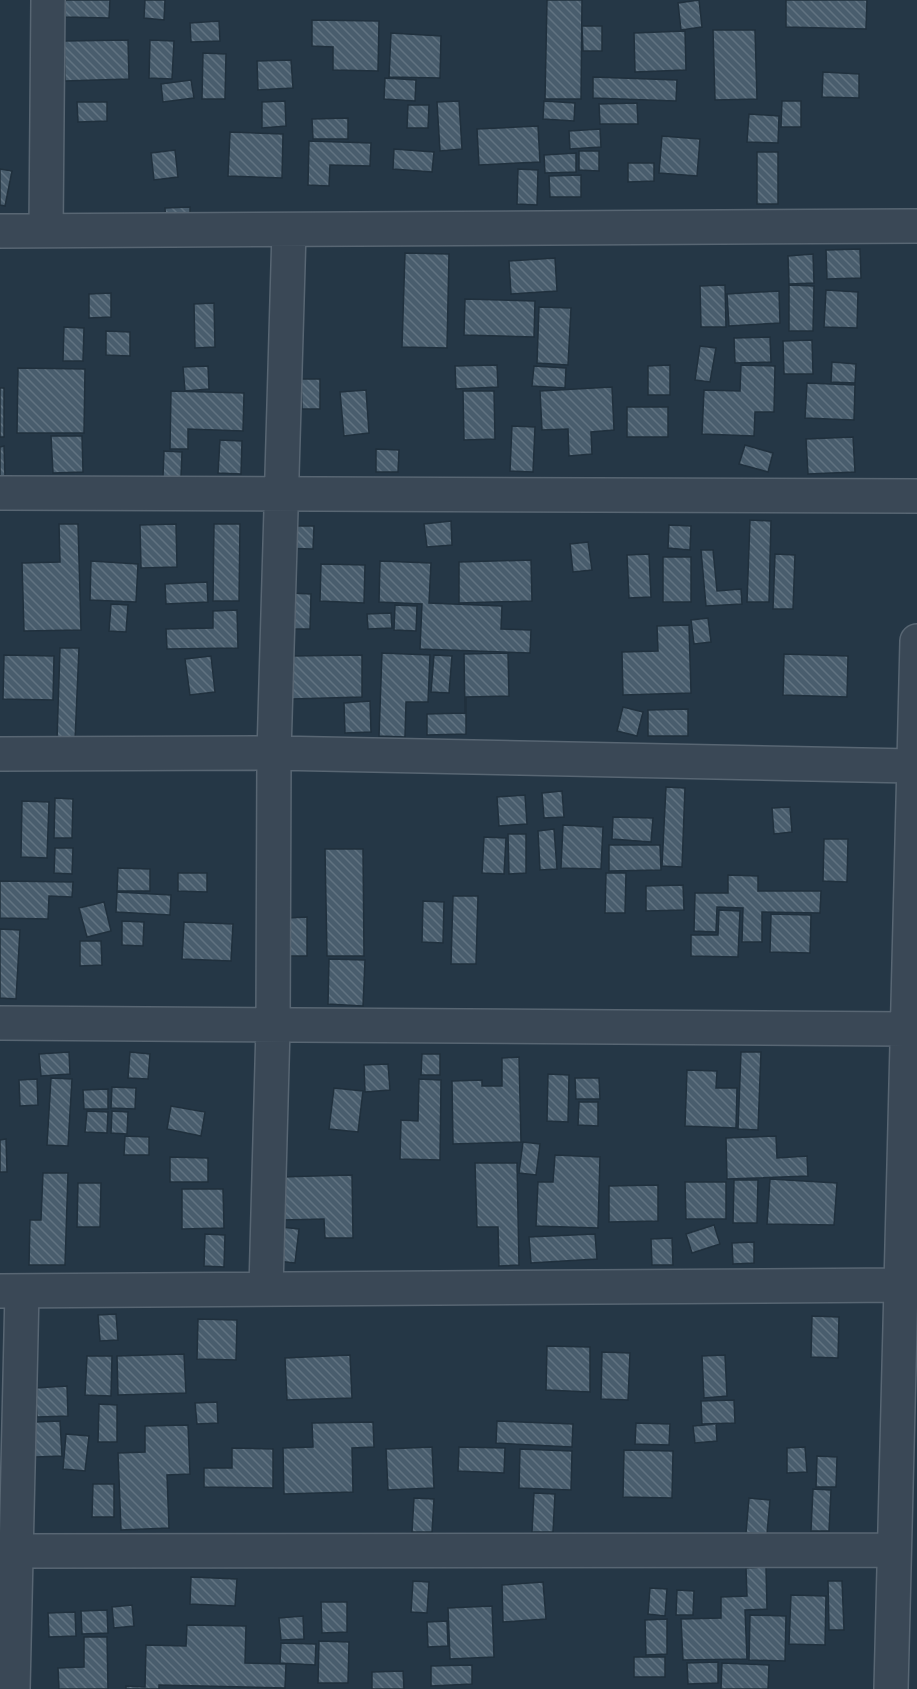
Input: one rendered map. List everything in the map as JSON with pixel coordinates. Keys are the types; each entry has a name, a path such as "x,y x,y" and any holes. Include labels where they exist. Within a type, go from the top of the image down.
{"street":[{"path":"46,230 48,0"},
{"path":"0,231 917,226"},
{"path":"266,1288 273,1027 274,753 283,494 288,231"},
{"path":"0,493 917,496"},
{"path":"891,1689 905,1630 894,1550 908,1342 902,1285 911,1180 907,1029 914,919 912,765 917,641"},
{"path":"0,754 274,753 912,765"},
{"path":"0,1023 273,1027 907,1029"},
{"path":"13,1689 7,1551 11,1291 902,1285"},
{"path":"7,1551 894,1550"}],"building":[{"path":"65,0 110,0 109,18 65,17"},
{"path":"145,0 165,0 164,20 144,18"},
{"path":"547,0 582,0 581,99 545,99"},
{"path":"699,0 702,27 681,30 678,3"},
{"path":"786,0 867,0 866,29 786,27"},
{"path":"312,20 379,21 378,71 333,70 333,47 312,46"},
{"path":"219,21 220,41 191,42 190,23"},
{"path":"582,26 602,26 602,51 583,51"},
{"path":"713,30 755,30 757,99 715,100"},
{"path":"685,31 686,70 635,72 634,33"},
{"path":"391,33 441,36 440,78 389,77"},
{"path":"128,40 129,79 65,81 64,41"},
{"path":"150,40 174,41 172,79 149,78"},
{"path":"203,53 226,54 225,99 202,99"},
{"path":"291,60 293,88 258,90 257,61"},
{"path":"823,72 859,74 859,98 822,97"},
{"path":"593,77 677,80 676,101 593,98"},
{"path":"385,78 416,80 415,101 384,99"},
{"path":"191,80 194,98 163,102 161,84"},
{"path":"285,101 286,126 262,128 262,102"},
{"path":"459,101 462,149 440,151 437,102"},
{"path":"544,101 575,103 574,121 543,119"},
{"path":"782,101 801,101 801,127 781,127"},
{"path":"77,102 107,102 107,121 78,122"},
{"path":"637,103 638,124 600,124 599,104"},
{"path":"408,105 429,105 428,128 407,128"},
{"path":"749,114 779,116 778,143 747,142"},
{"path":"348,118 348,139 313,139 312,119"},
{"path":"538,126 540,162 479,165 477,129"},
{"path":"600,129 601,147 570,149 569,131"},
{"path":"230,132 283,134 282,178 228,176"},
{"path":"662,136 700,139 697,176 659,173"},
{"path":"309,141 371,143 370,166 330,165 329,186 308,185"},
{"path":"394,149 434,152 432,172 393,169"},
{"path":"175,150 178,177 154,180 151,153"},
{"path":"579,151 599,151 599,171 579,170"},
{"path":"757,152 778,152 778,204 757,204"},
{"path":"576,153 576,172 545,173 544,155"},
{"path":"628,163 654,163 654,181 628,182"},
{"path":"0,169 12,171 5,206 0,205"},
{"path":"518,169 538,170 537,205 517,204"},
{"path":"581,175 581,197 550,197 549,176"},
{"path":"190,207 190,223 166,224 165,208"},
{"path":"860,249 861,278 827,279 826,250"},
{"path":"405,253 449,254 447,348 402,347"},
{"path":"813,254 814,283 789,284 788,256"},
{"path":"555,258 557,291 511,294 509,261"},
{"path":"725,285 726,327 701,327 700,286"},
{"path":"789,285 814,286 813,331 789,331"},
{"path":"826,290 858,292 857,328 824,327"},
{"path":"779,291 780,323 729,326 727,294"},
{"path":"111,293 111,317 89,318 89,294"},
{"path":"465,299 535,301 534,337 464,335"},
{"path":"214,303 215,347 195,348 194,304"},
{"path":"539,307 571,308 568,365 537,363"},
{"path":"64,327 84,328 83,361 63,361"},
{"path":"106,331 130,332 130,356 106,355"},
{"path":"770,337 771,362 735,363 734,338"},
{"path":"812,340 813,374 784,374 783,341"},
{"path":"700,346 716,348 710,382 695,380"},
{"path":"832,362 856,364 855,383 831,382"},
{"path":"497,365 498,387 456,389 455,366"},
{"path":"670,365 670,395 648,395 648,366"},
{"path":"741,365 775,366 774,412 755,412 754,436 702,434 704,390 740,391"},
{"path":"208,366 209,389 185,391 183,367"},
{"path":"534,366 566,368 565,388 532,386"},
{"path":"18,368 85,369 84,433 17,433"},
{"path":"301,379 320,379 320,409 302,409"},
{"path":"807,383 855,385 854,420 805,418"},
{"path":"612,387 614,430 591,432 592,454 569,456 568,429 542,430 540,391"},
{"path":"0,388 4,388 4,437 0,437"},
{"path":"366,390 369,433 344,436 340,392"},
{"path":"171,391 244,393 243,431 188,429 188,449 170,449"},
{"path":"463,391 494,391 495,439 464,440"},
{"path":"627,407 668,407 668,437 627,437"},
{"path":"512,426 535,427 533,472 510,471"},
{"path":"51,436 82,436 83,472 53,473"},
{"path":"853,437 855,472 808,474 806,439"},
{"path":"220,440 242,441 241,474 218,473"},
{"path":"745,445 773,453 768,472 739,464"},
{"path":"4,446 5,477 0,477 0,447"},
{"path":"376,449 399,450 398,472 376,472"},
{"path":"164,451 182,452 181,477 163,477"},
{"path":"750,520 771,521 769,602 747,602"},
{"path":"451,521 452,545 427,547 424,524"},
{"path":"59,524 78,524 81,630 24,631 22,563 60,562"},
{"path":"176,524 177,567 141,568 140,525"},
{"path":"214,524 240,524 239,601 213,601"},
{"path":"669,525 691,526 690,550 668,548"},
{"path":"276,526 314,526 313,549 275,548"},
{"path":"588,542 592,570 573,572 570,544"},
{"path":"701,550 713,550 717,591 741,589 742,604 706,606"},
{"path":"649,554 651,597 629,598 627,555"},
{"path":"775,554 795,555 793,609 773,609"},
{"path":"663,557 691,557 691,602 663,602"},
{"path":"531,560 532,601 459,603 459,562"},
{"path":"91,561 138,564 136,602 90,600"},
{"path":"380,561 431,563 429,603 502,606 501,629 531,630 530,653 420,649 422,604 379,602"},
{"path":"321,564 365,565 364,603 320,601"},
{"path":"207,582 208,602 166,604 165,584"},
{"path":"289,593 311,594 310,629 288,629"},
{"path":"111,604 128,605 126,632 109,631"},
{"path":"395,605 417,606 416,631 394,630"},
{"path":"237,610 238,648 167,649 166,629 213,628 213,611"},
{"path":"391,613 392,628 368,629 367,614"},
{"path":"708,618 711,642 694,644 691,620"},
{"path":"689,625 691,693 623,695 622,652 658,651 657,626"},
{"path":"60,648 79,648 75,741 57,740"},
{"path":"382,653 430,655 428,702 406,702 405,737 379,736"},
{"path":"508,653 509,696 466,697 466,734 427,735 427,714 465,713 464,654"},
{"path":"784,654 848,656 847,697 783,695"},
{"path":"4,655 54,656 53,700 3,699"},
{"path":"362,655 362,697 291,699 291,656"},
{"path":"434,655 452,656 449,693 431,692"},
{"path":"211,656 215,692 190,695 185,659"},
{"path":"370,701 371,732 345,733 344,703"},
{"path":"623,707 643,712 637,736 617,731"},
{"path":"688,709 688,736 648,736 648,710"},
{"path":"666,787 685,788 682,867 662,866"},
{"path":"562,791 564,817 544,818 542,793"},
{"path":"525,795 527,824 499,826 497,797"},
{"path":"55,798 73,799 72,838 54,838"},
{"path":"22,801 49,802 47,858 21,857"},
{"path":"790,807 792,832 774,834 772,808"},
{"path":"613,817 653,818 651,842 612,839"},
{"path":"563,825 603,827 601,869 561,868"},
{"path":"554,829 557,869 540,870 538,831"},
{"path":"508,834 526,834 526,873 509,874"},
{"path":"484,837 506,838 504,874 482,873"},
{"path":"824,839 848,839 847,882 823,881"},
{"path":"609,845 660,845 661,870 609,871"},
{"path":"55,848 73,848 72,874 54,873"},
{"path":"325,849 363,849 364,956 327,956"},
{"path":"118,868 150,869 150,891 117,891"},
{"path":"178,873 207,873 207,892 178,891"},
{"path":"606,873 626,873 625,913 605,913"},
{"path":"728,875 758,876 758,891 821,891 820,913 762,912 762,942 742,942 743,908 717,907 716,932 694,931 695,893 728,893"},
{"path":"0,881 73,882 72,897 49,896 48,919 0,918"},
{"path":"683,885 684,910 646,911 646,886"},
{"path":"117,892 171,895 170,915 116,912"},
{"path":"453,896 478,896 476,964 451,964"},
{"path":"423,901 444,902 443,943 422,942"},
{"path":"104,902 111,931 87,937 79,908"},
{"path":"719,910 740,911 738,957 691,956 691,935 718,935"},
{"path":"771,914 811,915 810,953 770,952"},
{"path":"307,917 307,956 287,956 287,918"},
{"path":"122,921 144,922 143,946 122,945"},
{"path":"184,922 233,924 231,961 182,959"},
{"path":"0,929 20,930 16,999 0,998"},
{"path":"80,941 101,941 102,965 80,966"},
{"path":"329,959 365,960 363,1006 328,1004"},
{"path":"69,1052 70,1074 41,1076 39,1054"},
{"path":"130,1052 150,1054 148,1079 128,1078"},
{"path":"741,1052 761,1052 758,1130 738,1129"},
{"path":"422,1054 440,1054 440,1075 421,1075"},
{"path":"519,1057 521,1142 453,1144 452,1081 482,1080 482,1086 502,1086 502,1058"},
{"path":"388,1064 390,1090 365,1092 364,1065"},
{"path":"687,1070 717,1071 716,1088 737,1088 736,1128 685,1126"},
{"path":"548,1074 569,1075 568,1122 547,1121"},
{"path":"51,1078 72,1079 68,1146 47,1145"},
{"path":"575,1078 599,1078 600,1099 576,1099"},
{"path":"37,1079 38,1105 20,1106 19,1080"},
{"path":"419,1079 441,1080 440,1160 400,1159 401,1120 418,1121"},
{"path":"112,1087 136,1088 135,1109 111,1108"},
{"path":"334,1088 363,1091 358,1132 329,1129"},
{"path":"108,1089 108,1109 84,1109 83,1090"},
{"path":"579,1102 598,1102 598,1126 578,1125"},
{"path":"171,1106 205,1112 201,1136 167,1129"},
{"path":"87,1111 108,1112 107,1133 85,1132"},
{"path":"112,1111 128,1112 127,1134 111,1133"},
{"path":"125,1136 149,1137 149,1155 124,1155"},
{"path":"776,1136 777,1158 807,1156 808,1176 727,1179 726,1138"},
{"path":"6,1139 7,1172 0,1172 0,1140"},
{"path":"523,1142 540,1144 536,1175 519,1173"},
{"path":"555,1155 600,1157 598,1228 536,1226 538,1182 553,1182"},
{"path":"170,1157 208,1158 208,1182 170,1182"},
{"path":"475,1163 517,1163 519,1265 499,1266 498,1227 477,1227"},
{"path":"43,1173 68,1173 65,1265 29,1265 30,1220 41,1220"},
{"path":"352,1175 353,1238 325,1238 324,1219 281,1220 280,1177"},
{"path":"770,1179 837,1183 834,1225 767,1224"},
{"path":"734,1180 758,1180 757,1223 733,1223"},
{"path":"685,1182 726,1182 726,1219 686,1219"},
{"path":"78,1183 101,1183 100,1227 77,1227"},
{"path":"658,1185 658,1221 609,1222 609,1186"},
{"path":"182,1189 223,1189 224,1228 182,1229"},
{"path":"714,1225 720,1244 692,1253 686,1234"},
{"path":"281,1227 299,1229 295,1263 277,1261"},
{"path":"205,1234 225,1235 224,1267 204,1266"},
{"path":"595,1234 597,1259 531,1263 529,1237"},
{"path":"672,1238 673,1265 652,1265 651,1239"},
{"path":"754,1242 754,1263 733,1264 732,1243"},
{"path":"116,1314 118,1340 100,1341 98,1315"},
{"path":"812,1316 839,1317 838,1358 811,1357"},
{"path":"198,1319 237,1320 236,1360 197,1359"},
{"path":"547,1346 590,1347 590,1392 546,1390"},
{"path":"602,1352 630,1353 628,1400 601,1399"},
{"path":"184,1354 186,1393 118,1395 117,1356"},
{"path":"350,1355 352,1398 287,1400 285,1358"},
{"path":"725,1355 727,1396 704,1398 702,1356"},
{"path":"87,1356 112,1356 111,1396 85,1395"},
{"path":"67,1386 68,1416 37,1417 35,1388"},
{"path":"734,1400 735,1423 702,1424 701,1401"},
{"path":"217,1402 218,1423 197,1424 195,1403"},
{"path":"99,1404 117,1405 117,1442 98,1442"},
{"path":"60,1421 62,1456 35,1457 34,1422"},
{"path":"497,1421 573,1424 572,1447 496,1443"},
{"path":"373,1422 374,1447 352,1448 353,1492 284,1494 283,1448 313,1447 312,1423"},
{"path":"636,1423 670,1424 669,1445 635,1444"},
{"path":"716,1424 717,1441 695,1443 693,1426"},
{"path":"188,1425 190,1474 167,1475 169,1528 121,1530 118,1453 145,1452 145,1426"},
{"path":"66,1434 89,1436 85,1471 63,1469"},
{"path":"432,1447 434,1488 388,1490 386,1449"},
{"path":"459,1447 505,1448 504,1473 458,1471"},
{"path":"805,1447 807,1472 787,1473 787,1448"},
{"path":"232,1448 273,1449 273,1488 204,1487 204,1468 232,1468"},
{"path":"520,1449 572,1451 571,1490 519,1488"},
{"path":"624,1450 673,1451 672,1498 623,1497"},
{"path":"817,1456 837,1457 836,1487 816,1487"},
{"path":"93,1484 114,1484 114,1517 92,1517"},
{"path":"813,1489 831,1490 829,1531 811,1531"},
{"path":"534,1493 555,1494 553,1532 532,1532"},
{"path":"414,1498 434,1499 432,1532 412,1532"},
{"path":"749,1498 770,1500 767,1534 746,1533"},
{"path":"766,1567 767,1609 745,1610 747,1659 683,1660 681,1619 721,1618 721,1597 747,1596 746,1568"},
{"path":"191,1577 237,1579 235,1606 190,1604"},
{"path":"413,1581 429,1582 427,1613 411,1612"},
{"path":"828,1581 842,1581 844,1630 829,1630"},
{"path":"543,1582 546,1619 503,1622 502,1585"},
{"path":"650,1588 667,1589 665,1616 648,1614"},
{"path":"677,1590 694,1591 693,1615 676,1615"},
{"path":"791,1595 826,1596 825,1645 789,1644"},
{"path":"321,1602 347,1602 347,1632 322,1633"},
{"path":"132,1605 134,1626 114,1628 112,1607"},
{"path":"492,1606 494,1657 450,1659 448,1608"},
{"path":"107,1610 108,1633 82,1634 81,1611"},
{"path":"75,1612 76,1636 49,1637 48,1613"},
{"path":"750,1615 786,1616 785,1661 749,1660"},
{"path":"303,1616 304,1639 281,1640 279,1618"},
{"path":"667,1619 667,1654 646,1655 645,1620"},
{"path":"447,1621 448,1646 428,1647 427,1622"},
{"path":"187,1625 246,1626 245,1663 286,1664 285,1688 159,1685 159,1689 126,1689 126,1686 145,1687 146,1645 186,1646"},
{"path":"84,1637 107,1637 108,1689 59,1689 58,1668 84,1667"},
{"path":"319,1641 349,1642 348,1683 318,1683"},
{"path":"281,1643 316,1644 315,1665 280,1663"},
{"path":"634,1657 665,1657 665,1677 634,1677"},
{"path":"718,1662 718,1683 688,1684 687,1663"},
{"path":"722,1663 769,1665 768,1689 721,1689"},
{"path":"472,1665 472,1684 431,1686 431,1666"},
{"path":"403,1671 404,1689 372,1689 372,1672"}]}
